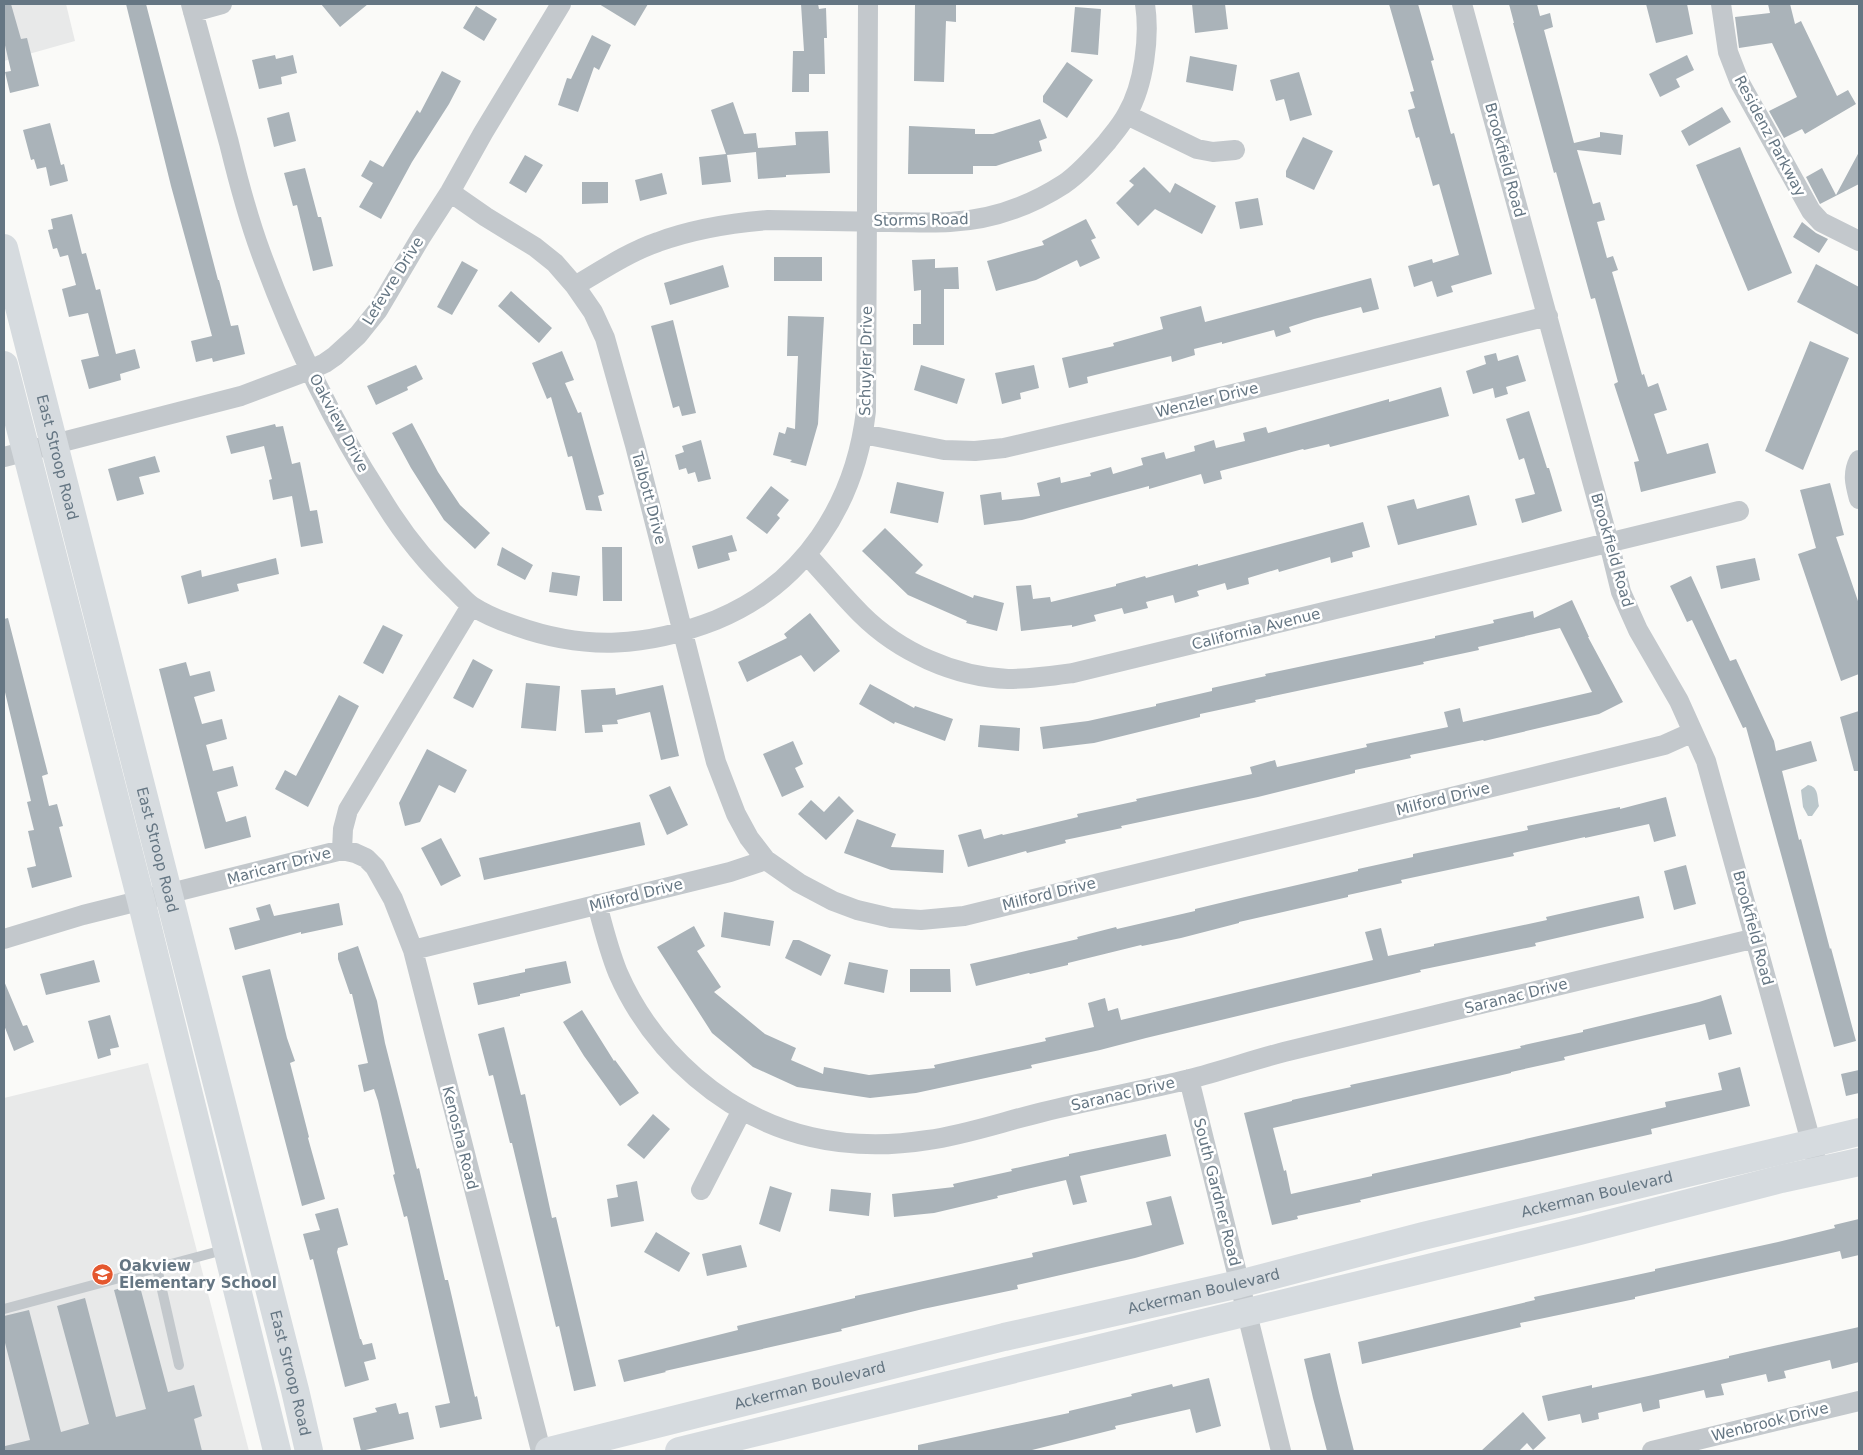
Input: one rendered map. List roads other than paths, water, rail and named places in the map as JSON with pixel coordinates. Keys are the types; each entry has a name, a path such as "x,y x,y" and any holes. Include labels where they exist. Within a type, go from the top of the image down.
{"street":[{"path":"192,8 222,4"},
{"name":"Lefevre Drive","path":"15,454 241,396 310,370 335,356 358,335 378,310 561,4"},
{"name":"Schuyler Drive","path":"682,632 726,615 759,597 784,578 807,555 831,522 856,466 866,411 868,4"},
{"name":"Storms Road","path":"576,286 614,263 657,242 696,230 742,222 768,220 950,222 981,218 1010,211 1039,199 1065,183 1090,160 1116,131 1127,115 1133,102 1142,70 1146,44 1145,4"},
{"name":"Brookfield Road","path":"1462,4 1610,543 1621,592 1638,630 1679,701 1694,732 1711,779 1819,1171"},
{"name":"Residenz Parkway","path":"1721,4 1731,62 1740,83 1811,212 1821,222 1859,241"},
{"name":"Oakview Drive","path":"192,8 237,176 260,251 291,329 333,418 400,528 425,560 471,606 495,618 540,634 574,642 606,644 637,642 682,632"},
{"path":"1127,115 1196,149 1213,152 1236,150"},
{"name":"Talbott Drive","path":"450,192 535,247 555,263 576,286 593,312 605,338 660,540 716,762 736,814 749,838 766,860"},
{"name":"East Stroop Road","path":"4,248 309,1451"},
{"name":"Wenzler Drive","path":"863,434 944,450 976,451 1004,448 1548,316"},
{"name":"East Stroop Road","path":"4,365 15,454 140,900 277,1451"},
{"path":"1859,460 1855,468 1854,478 1859,498"},
{"name":"California Avenue","path":"807,555 861,615 883,633 910,650 942,665 972,674 1007,678 1038,678 1073,673 1739,511"},
{"name":"Maricarr Drive","path":"4,939 83,915 342,850 343,830 348,810 471,606"},
{"name":"Milford Drive","path":"413,950 730,872 766,860 798,883 832,901 857,910 891,918 921,920 952,918 1664,745 1694,732"},
{"name":"Kenosha Road","path":"342,850 360,855 376,867 392,899 413,950 541,1451"},
{"name":"Saranac Drive","path":"597,904 605,935 618,972 634,1003 654,1034 679,1063 708,1088 742,1110 779,1128 813,1138 857,1144 892,1144 931,1140 1059,1108 1189,1079 1281,1053 1756,938"},
{"name":"South Gardner Road","path":"1189,1079 1281,1451"},
{"path":"701,1190 742,1110"},
{"name":"Ackerman Boulevard","path":"549,1451 1004,1337 1239,1284 1432,1234 1859,1132"},
{"name":"Ackerman Boulevard","path":"679,1451 1859,1162"},
{"name":"Wenbrook Drive","path":"1652,1451 1859,1401"}],"lane":[{"path":"4,1309 228,1248"},
{"path":"157,1268 179,1365"}],"place":[{"name":"Oakview Elementary School","path":"103,1275"}]}
